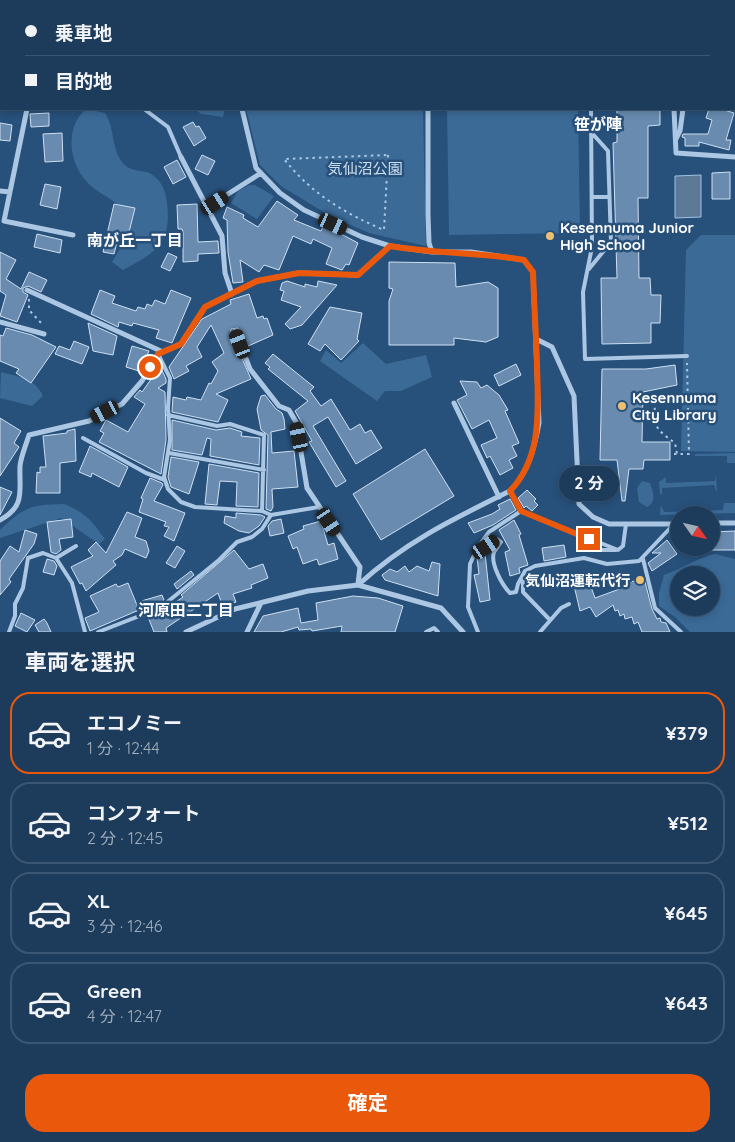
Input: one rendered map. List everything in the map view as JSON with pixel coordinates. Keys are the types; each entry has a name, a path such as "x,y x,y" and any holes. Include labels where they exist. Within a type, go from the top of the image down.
{"street":[{"path":"27,110 4,222 73,236"},
{"path":"242,110 256,168 280,193 304,210 362,237 390,246 432,252 471,252 524,260 533,272 539,423 528,466 521,480 510,491 419,537 378,566 358,585"},
{"path":"428,110 428,214 432,252"},
{"path":"674,110 676,153 735,157"},
{"path":"675,142 680,130 683,110"},
{"path":"181,158 198,187 206,208 222,236 225,273 232,294"},
{"path":"206,208 261,173"},
{"path":"0,191 10,192"},
{"path":"0,520 10,514 20,500 20,464 29,436 89,421 122,404 161,353 181,344 205,307 257,281 299,273 358,275 390,246"},
{"path":"29,291 161,353"},
{"path":"0,322 44,334"},
{"path":"235,331 250,370 279,406 289,410 296,422 307,488 360,567 358,585"},
{"path":"536,339 552,348 574,396 579,504 593,517 608,524 670,524"},
{"path":"454,403 499,497"},
{"path":"720,523 735,523"},
{"path":"186,632 235,609 308,591 358,585 441,608 463,632"},
{"path":"247,632 261,603"}],"lane":[{"path":"145,110 168,127 181,158"},
{"path":"591,110 592,247 583,292 585,359 687,356"},
{"path":"587,271 611,242 608,151 591,132"},
{"path":"592,197 609,197"},
{"path":"161,353 170,378 168,415 169,453 165,480 168,489 181,502 195,507 262,511 271,515 319,507"},
{"path":"168,415 217,426 230,424 264,435 262,511"},
{"path":"83,438 146,473 165,480"},
{"path":"169,453 264,470"},
{"path":"510,491 521,511 618,550"},
{"path":"478,632 468,608 470,564 478,546 489,532 521,511"},
{"path":"98,632 160,608 219,560 237,542 252,537 262,529 271,515"},
{"path":"579,550 618,550 623,546 626,524"},
{"path":"478,546 486,547 496,539 501,542 493,554 500,580 510,593 516,592 518,584 529,569 535,566 584,558 607,564 639,561 670,530"},
{"path":"56,558 76,546"},
{"path":"8,632 15,616 15,604 23,588 28,558 43,553 56,558 72,583 84,632"},
{"path":"643,559 655,608 681,632"},
{"path":"529,569 523,582 524,592 550,620"},
{"path":"540,632 561,608 569,604"},
{"path":"426,632 434,628 438,632"}],"path":[{"path":"388,155 384,230 350,215 325,200 297,175 284,159 388,155"},
{"path":"29,291 29,310 46,329 44,334"},
{"path":"655,401 654,422 656,429 675,443 676,454 688,454 687,356"}],"green space":[{"path":"85,110 105,113 119,157 123,163 130,169 147,172 154,176 164,188 168,217 164,237 153,252 123,270 112,262 127,236 131,219 115,202 92,187 76,165 73,155 72,135 79,116"},
{"path":"196,110 225,110 223,117 201,114"},
{"name":"気仙沼公園","path":"246,110 423,110 426,246 369,233 330,216 281,186 260,165"},
{"path":"447,110 578,110 580,233 449,235"},
{"path":"249,185 255,185 274,196 257,219 231,203 238,191"},
{"path":"701,235 735,235 735,452 681,451 686,250"},
{"path":"363,343 386,364 426,355 432,377 401,391 385,391 377,401 320,361 326,350 341,363"},
{"path":"1,372 31,382 36,385 43,396 32,406 0,398"},
{"path":"735,453 735,463 727,463 727,456 695,456 695,454"},
{"path":"716,474 717,493 714,485 662,488 662,494 660,494 659,482 666,477 666,483 715,481"},
{"path":"642,481 650,483 653,493 653,500 647,507 639,502 637,488"},
{"path":"724,503 735,503 735,513 720,513 720,510 723,510"},
{"path":"64,504 88,518 105,539 99,544 61,518 0,538 0,530 23,511 36,506"},
{"path":"661,505 664,512 670,512 670,515 660,515"},
{"path":"720,555 735,559 735,632 690,632 674,616 720,616 720,566 685,566 708,556"},
{"path":"670,573 670,614 659,606 659,593 664,575"}],"shaded area":[{"path":"701,175 701,217 675,218 675,176"}],"building":[{"path":"617,110 660,110 660,125 648,126 648,198 638,198 639,278 650,278 651,295 661,295 660,323 651,323 651,343 602,344 601,278 617,278 613,143 617,142"},
{"path":"709,110 724,110 734,113 726,140 731,140 729,150 699,142 699,146 685,146 683,134 708,134 712,120 706,118"},
{"path":"49,113 49,126 31,127 30,114"},
{"path":"193,122 196,127 199,126 206,138 194,146 183,127"},
{"path":"0,123 12,125 10,141 0,140"},
{"path":"62,133 63,161 45,162 43,134"},
{"path":"202,155 215,161 208,175 195,169"},
{"path":"177,160 186,177 173,184 164,167"},
{"path":"730,172 730,199 712,199 712,173"},
{"path":"45,184 61,187 57,209 40,205"},
{"path":"277,201 298,215 294,220 321,231 324,225 358,243 349,265 346,264 342,270 326,264 332,248 313,239 311,244 293,236 279,270 264,265 259,272 240,260 243,282 233,283 228,252 227,220 223,218 227,207 244,215 243,218 258,227"},
{"path":"114,204 135,208 128,236 119,234 114,254 103,252"},
{"path":"197,204 198,242 218,241 219,253 198,254 198,261 183,262 183,232 182,229 178,229 177,205"},
{"path":"37,234 62,240 60,253 34,247"},
{"path":"0,252 16,260 6,279 21,289 29,272 47,280 41,292 28,286 23,288 23,292 28,295 17,322 0,316 6,295 0,291"},
{"path":"168,253 177,257 170,271 161,267"},
{"path":"389,262 455,263 456,287 488,282 498,288 498,337 486,342 454,338 454,345 389,345 389,301 393,289 389,288"},
{"path":"287,281 305,287 305,284 317,287 318,281 337,285 302,325 290,329 285,324 301,307 281,300 284,291 280,290 282,283"},
{"path":"100,290 115,296 112,303 136,311 138,307 145,309 147,304 152,306 155,300 165,304 171,290 191,298 172,343 156,338 159,330 133,323 132,326 119,322 118,327 91,314"},
{"path":"249,294 257,318 263,316 264,319 267,318 273,335 246,347 238,328 231,329 251,379 216,394 228,400 218,422 172,412 173,397 186,400 187,397 201,400 209,383 211,384 218,371 212,362 224,353 211,325 197,347 202,357 186,366 189,371 174,379 169,367 202,319 231,304 230,300"},
{"path":"330,307 362,313 357,339 359,341 341,360 325,344 320,351 308,344"},
{"path":"88,323 117,336 113,355 93,351"},
{"path":"6,328 32,335 56,347 31,383 16,373 19,369 0,361 0,335 3,336"},
{"path":"74,341 89,347 82,364 55,354 59,346 70,350"},
{"path":"132,346 149,351 146,358 149,360 142,372 126,367"},
{"path":"273,354 314,387 310,391 321,406 331,399 350,430 360,424 365,433 371,430 382,448 356,464 328,417 313,426 346,481 336,487 309,442 312,441 295,411 308,401 268,369 270,367 265,363"},
{"path":"516,364 521,375 499,386 494,375"},
{"path":"157,365 160,366 166,379 166,383 158,388 165,392 166,440 161,474 99,442 104,433 100,431 106,420 128,432 145,404 134,397 140,390 142,392 154,375 151,374"},
{"name":"Kesennuma City Library","path":"675,365 677,385 643,392 642,442 670,442 670,460 644,460 643,469 629,469 625,501 622,501 617,460 600,460 602,369 646,369"},
{"path":"460,381 477,382 481,388 487,385 499,395 508,410 505,411 519,443 512,446 517,456 509,460 513,468 500,475 490,456 487,458 481,445 497,438 489,420 472,429 457,400 467,395"},
{"path":"265,395 276,409 282,413 284,419 285,429 271,432 272,453 294,451 298,487 272,489 273,507 271,511 266,509 268,435 261,430 257,409 261,396"},
{"path":"0,418 21,431 14,443 19,447 0,476"},
{"path":"172,420 216,430 230,428 242,432 241,436 260,438 259,465 210,456 211,439 207,438 202,455 172,450"},
{"path":"75,429 76,461 60,463 60,493 36,493 37,472 40,473 40,467 46,467 43,436 67,433 67,431"},
{"path":"90,446 128,467 119,487 92,473 91,477 79,472"},
{"path":"425,449 454,496 381,540 353,494"},
{"path":"171,457 199,462 189,494 171,487 168,477"},
{"path":"209,464 259,473 258,507 236,506 237,482 220,481 217,505 205,504"},
{"path":"150,478 163,485 154,501 185,513 174,541 164,536 169,527 164,526 166,522 139,512 143,499 141,498"},
{"path":"0,487 12,492 0,515"},
{"path":"527,490 536,499 534,501 538,505 532,511 526,506 524,508 518,498"},
{"path":"510,499 516,510 493,525 474,533 468,523 492,514 500,509 498,505"},
{"path":"127,512 142,518 135,537 146,541 149,551 146,558 125,549 122,555 113,561 116,565 86,591 71,567 93,556 88,550 96,542 106,553"},
{"path":"236,513 265,517 259,526 249,533 239,531 224,523 225,516 236,518"},
{"path":"71,519 73,537 59,539 61,550 56,554 51,552 47,522"},
{"path":"281,519 284,533 270,536 268,526 272,521"},
{"path":"514,520 521,534 519,535 528,565 519,568 520,573 510,576 505,552 510,550 499,530"},
{"path":"321,521 328,545 334,543 338,559 319,565 317,559 303,564 297,547 293,549 288,536 304,529 303,526"},
{"path":"25,530 37,534 34,544 9,579 11,582 0,595 0,561 10,546 19,552"},
{"path":"735,531 735,550 720,550 720,532"},
{"path":"667,540 670,544 670,556 674,556 652,571 648,563 661,553 652,553"},
{"path":"564,545 566,557 544,561 542,548"},
{"path":"177,546 185,551 175,568 166,563"},
{"path":"234,550 249,569 263,564 268,578 251,585 252,588 233,594 236,602 223,607 218,593 166,628 167,632 154,632 148,617 166,609 183,597 181,595"},
{"path":"485,553 490,600 480,602 474,575 479,574 477,558 479,554"},
{"path":"47,559 54,561 57,566 54,575 43,572"},
{"path":"432,562 440,564 438,596 385,580 382,575 390,569 397,572 405,566 409,572 417,566 429,571"},
{"path":"191,571 194,575 177,589 174,584"},
{"path":"586,573 595,598 625,587 624,584 644,578 652,609 657,619 660,618 661,622 666,623 670,632 642,632 638,622 634,624 632,617 625,619 624,614 620,616 618,610 615,611 613,605 596,617 590,607 580,611 572,577"},
{"path":"128,583 139,610 90,631 85,618 99,612 90,596 116,584 118,587"},
{"path":"162,595 164,600 158,605 141,611 138,602"},
{"path":"353,596 378,598 403,606 395,632 341,632 342,626 312,631 311,629 299,630 298,627 281,632 254,632 263,616 298,608 301,623 318,620 316,603"},
{"path":"21,613 35,620 27,632 15,626"},
{"path":"44,619 51,632 39,632 35,625"}],"place":[{"name":"Kesennuma Junior High School","path":"550,236"},
{"name":"Kesennuma City Library","path":"622,406"},
{"name":"気仙沼運転代行","path":"640,580"}],"district":[{"name":"笹が陣","path":"598,124"},
{"name":"南が丘一丁目","path":"135,240"},
{"name":"河原田二丁目","path":"186,610"}],"route":[{"path":"150,367 158,354 181,344 205,307 257,281 299,273 358,275 390,246 432,252 471,252 524,260 533,272 539,423 528,466 521,480 510,491 521,511 589,539"}]}
